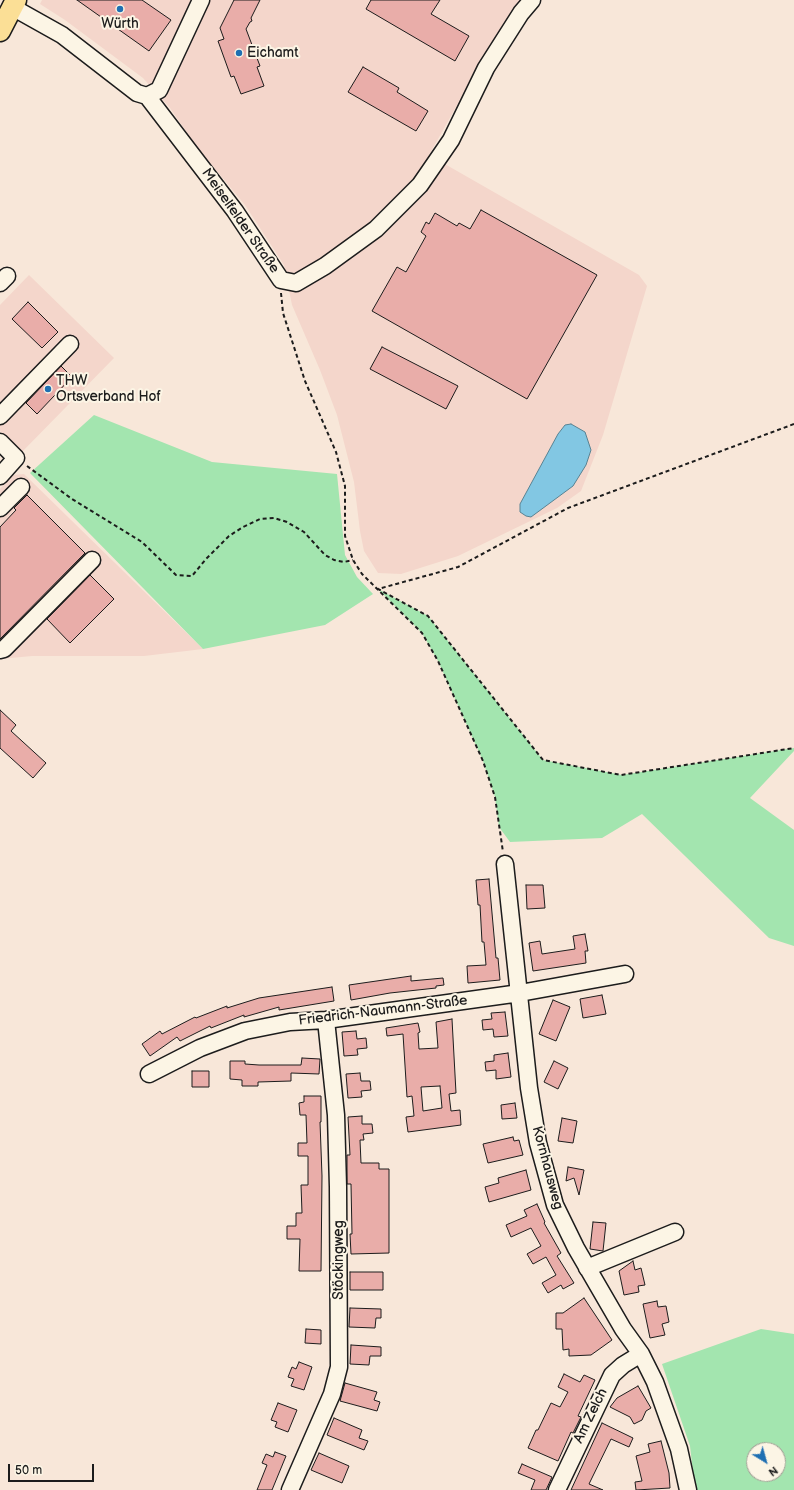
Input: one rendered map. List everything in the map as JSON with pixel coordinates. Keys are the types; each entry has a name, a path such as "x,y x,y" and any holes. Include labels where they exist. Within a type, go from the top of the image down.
{"main road":[{"path":"0,31 14,4"}],"street":[{"path":"147,96 159,90 201,0"},
{"name":"Meiselfelder Straße","path":"14,4 62,35 137,93 147,96 235,211 281,280 296,283 325,266 376,229 420,185 451,140 486,68 521,13 532,0"},
{"path":"0,416 70,344"},
{"path":"0,442 16,458 0,476"},
{"path":"0,508 21,486"},
{"path":"0,650 4,650 92,560"},
{"name":"Kornhausweg","path":"505,864 529,1088 538,1143 555,1205 587,1268 623,1329 640,1354 655,1382 680,1449 688,1490"},
{"name":"Friedrich-Naumann-Straße","path":"149,1074 200,1048 245,1031 290,1022 326,1020 520,993 625,974"},
{"name":"Stöckingweg","path":"290,1490 332,1394 339,1367 338,1187 336,1122 326,1020"},
{"path":"587,1268 676,1232"},
{"name":"Am Zelch","path":"557,1490 612,1374 640,1354"}],"path":[{"path":"281,280 283,312 305,381 336,452 345,486 345,536 353,560 362,574 422,634 438,661 483,761 492,790 505,864"},
{"path":"378,590 458,566 568,508 794,424"},
{"path":"16,458 72,499 142,542 176,575 192,576 206,559 229,536 260,519 274,518 287,522 304,532 325,555 334,560 344,562 353,560"},
{"path":"378,590 428,616 543,760 622,775 794,748"}],"shaded area":[{"path":"42,0 524,0 497,34 429,155 639,275 647,286 603,435 581,491 557,508 458,556 401,574 378,573 364,551 354,482 337,415 320,370 292,305 284,265 245,205 196,146 170,108 143,78 65,20 40,4"},
{"path":"29,275 114,358 21,453 0,431 0,305"},
{"path":"24,474 203,649 144,656 32,656 0,659 0,489 13,475"}],"green space":[{"path":"94,415 212,462 337,474 345,555 357,577 373,594 325,625 203,649 30,473"},
{"path":"378,589 428,616 543,760 622,775 794,748 794,751 750,798 794,830 794,946 769,938 642,814 602,838 510,842 499,827 495,797 483,761 438,661 422,633"},
{"path":"761,1329 794,1334 794,1490 695,1490 690,1446 662,1364"}],"water":[{"path":"571,424 585,432 591,450 586,465 573,486 531,517 526,516 520,512 520,504 558,434 565,425"}],"building":[{"path":"77,0 142,0 171,20 149,51"},
{"name":"Eichamt","path":"234,0 260,0 251,18 252,21 246,29 260,66 257,67 264,86 241,94 234,76 231,77 218,41 224,39 220,28"},
{"path":"371,0 440,0 431,14 469,36 455,61 366,9"},
{"path":"363,67 399,88 397,92 428,111 416,131 348,92"},
{"path":"481,210 597,275 527,399 372,311 397,267 406,272 426,236 421,232 426,222 429,224 435,213 457,226 459,223 470,229"},
{"path":"28,302 58,332 42,348 12,319"},
{"path":"382,347 458,386 446,409 370,369"},
{"name":"THW Ortsverband Hof","path":"61,366 72,377 37,414 26,403"},
{"path":"27,495 85,553 0,639 0,527 16,510 14,508"},
{"path":"90,575 114,599 70,643 47,619"},
{"path":"0,710 16,725 11,731 46,763 33,778 0,748"},
{"path":"489,879 496,958 498,958 500,980 468,983 467,966 486,965 484,942 482,942 480,905 478,905 476,880"},
{"path":"526,885 543,885 545,908 527,909"},
{"path":"585,934 588,951 585,951 586,963 533,971 529,943 540,941 542,954 575,949 573,936"},
{"path":"411,976 411,981 443,978 444,985 436,986 436,988 390,993 351,1000 349,985"},
{"path":"332,987 334,1001 279,1010 279,1007 244,1017 244,1015 211,1028 210,1026 180,1041 177,1037 150,1056 142,1044 160,1031 162,1034 195,1017 196,1018 227,1006 227,1008 259,998"},
{"path":"602,995 606,1014 583,1018 580,999"},
{"path":"553,1000 570,1007 556,1041 539,1034"},
{"path":"505,1012 508,1036 494,1037 493,1029 483,1030 482,1020 492,1019 491,1013"},
{"path":"452,1019 456,1093 449,1094 451,1111 460,1110 461,1125 408,1132 406,1117 414,1116 412,1096 407,1097 403,1034 387,1036 386,1028 418,1023 420,1032 418,1033 419,1049 438,1048 436,1022","holes":["440,1086 442,1108 423,1111 421,1087"]},
{"path":"356,1031 357,1039 366,1038 367,1048 357,1049 358,1055 344,1056 342,1032"},
{"path":"508,1053 511,1077 496,1079 496,1070 486,1071 485,1062 494,1061 494,1055"},
{"path":"302,1058 320,1059 319,1074 291,1073 291,1081 258,1082 258,1086 242,1086 242,1080 230,1079 230,1061 245,1061 245,1064 259,1065 301,1065"},
{"path":"554,1061 568,1068 558,1089 544,1082"},
{"path":"192,1071 209,1071 209,1087 192,1087"},
{"path":"360,1073 361,1081 370,1081 371,1090 361,1091 362,1097 348,1098 346,1074"},
{"path":"304,1096 321,1096 321,1271 299,1271 300,1239 287,1239 287,1226 296,1226 296,1213 302,1213 301,1185 308,1185 308,1156 298,1156 298,1143 307,1143 306,1115 300,1115 299,1103 304,1102"},
{"path":"515,1103 517,1118 502,1119 501,1105"},
{"path":"362,1116 362,1124 372,1124 373,1133 363,1134 364,1140 360,1140 361,1163 379,1163 379,1169 389,1169 389,1253 351,1254 351,1184 347,1184 347,1155 350,1155 348,1117"},
{"path":"562,1118 577,1121 573,1143 558,1141"},
{"path":"513,1137 514,1141 519,1140 523,1155 488,1163 483,1144"},
{"path":"568,1167 584,1170 579,1195 574,1178 566,1181"},
{"path":"526,1170 531,1190 489,1202 485,1187 499,1183 498,1178"},
{"path":"537,1204 545,1222 544,1223 561,1253 557,1256 574,1283 563,1289 561,1285 548,1293 542,1283 556,1275 546,1257 533,1264 527,1254 541,1246 531,1228 511,1237 506,1225 527,1216 524,1210"},
{"path":"593,1222 606,1223 603,1251 590,1249"},
{"path":"633,1261 635,1270 641,1268 645,1285 638,1286 639,1292 624,1295 619,1271"},
{"path":"350,1272 383,1272 383,1290 350,1290"},
{"path":"584,1298 612,1340 591,1355 569,1356 569,1349 563,1350 562,1329 556,1329 556,1313 563,1313"},
{"path":"657,1301 658,1307 666,1306 669,1322 662,1324 665,1335 650,1338 643,1304"},
{"path":"350,1308 381,1309 381,1318 376,1318 375,1328 349,1327"},
{"path":"306,1329 321,1330 321,1344 305,1343"},
{"path":"351,1345 381,1347 381,1356 370,1356 369,1365 350,1364"},
{"path":"299,1362 312,1367 304,1390 291,1386 294,1379 288,1377 292,1367 296,1369"},
{"path":"564,1374 580,1382 584,1375 595,1380 578,1416 581,1417 573,1433 571,1432 558,1461 528,1448 551,1403 560,1407 568,1392 558,1387"},
{"path":"345,1383 377,1392 374,1400 380,1402 377,1411 340,1401"},
{"path":"638,1386 651,1408 646,1411 642,1420 634,1424 630,1417 610,1407 617,1398"},
{"path":"278,1403 297,1410 288,1432 275,1427 277,1422 271,1420"},
{"path":"334,1418 362,1430 359,1438 368,1441 364,1450 327,1435"},
{"path":"602,1423 633,1438 629,1447 611,1439 589,1484 603,1490 571,1490"},
{"path":"661,1441 669,1473 670,1488 636,1490 635,1482 642,1481 636,1456 650,1452 648,1444"},
{"path":"275,1452 286,1456 272,1490 257,1490 267,1465 262,1463 266,1454 273,1457"},
{"path":"319,1453 349,1466 342,1483 311,1470"},
{"path":"522,1464 552,1477 546,1490 531,1490 535,1480 518,1473"}],"place":[{"name":"Würth","path":"120,9"},
{"name":"Eichamt","path":"239,53"},
{"name":"THW Ortsverband Hof","path":"48,389"}]}
